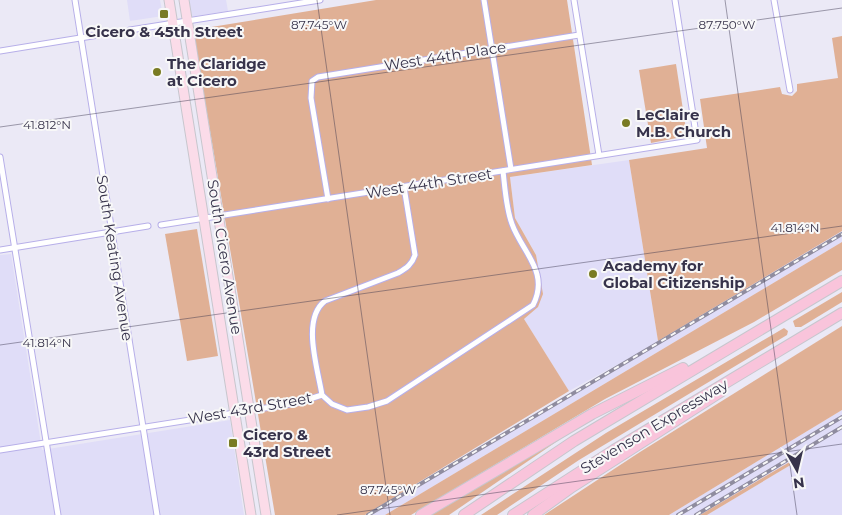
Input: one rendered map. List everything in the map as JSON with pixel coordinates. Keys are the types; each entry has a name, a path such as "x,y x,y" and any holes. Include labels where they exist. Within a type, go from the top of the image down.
{"highway":[{"path":"421,515 592,414 734,344 842,280"},
{"name":"Stevenson Expressway","path":"513,515 606,455 842,313"},
{"name":"Stevenson Expressway","path":"464,515 574,441 734,344"},
{"path":"533,515 572,487 710,400 755,364"}],"main road":[{"name":"South Cicero Avenue","path":"169,0 251,515"},
{"name":"South Cicero Avenue","path":"184,0 266,515"}],"street":[{"name":"South Keating Avenue","path":"75,0 157,515"},
{"path":"274,0 275,7"},
{"path":"130,30 320,0"},
{"path":"484,0 511,170"},
{"path":"574,0 599,155"},
{"name":"West 44th Street","path":"161,225 697,140 675,0"},
{"path":"774,0 789,87"},
{"path":"0,51 117,32"},
{"name":"West 44th Place","path":"328,199 311,98 312,81 326,75 579,35"},
{"path":"0,156 58,515"},
{"name":"West 43rd Street","path":"0,450 297,403 322,395 332,404 348,410 382,403 528,310 536,299 537,277 533,260 515,232 510,219 503,171"},
{"path":"322,395 312,331 313,315 317,307 325,301 398,273 413,262 415,254 404,187"},
{"path":"0,250 148,226"}],"shaded area":[{"path":"127,0 160,0 163,16 130,21"},
{"path":"187,0 226,0 228,11 189,17"},
{"path":"376,0 567,0 592,165 510,177 515,218 536,255 543,294 538,307 524,319 569,391 365,515 275,515 193,30"},
{"path":"842,36 842,231 658,341 629,160 707,148 700,99 780,87 782,94 792,96 797,91 797,84 838,78 832,38"},
{"path":"676,64 687,136 651,143 639,70"},
{"name":"Academy for Global Citizenship","path":"629,160 658,341 842,231 842,242 385,515 366,515 633,356 569,391 524,319 537,307 536,255 515,218 510,177"},
{"path":"197,229 218,356 187,361 165,234"},
{"path":"842,242 842,270 754,322 605,399 411,515 385,515"},
{"path":"11,254 42,450 230,420 244,515 0,515 0,255"},
{"path":"842,292 842,302 801,327 795,327 793,321"},
{"path":"842,326 842,410 669,515 544,515 640,452"},
{"path":"784,328 788,331 787,335 579,460 497,515 481,515 606,433"},
{"path":"842,410 842,515 707,515 799,460 798,457 700,515 669,515"},
{"path":"575,429 449,515 427,515"},
{"path":"798,457 799,460 707,515 700,515"}],"railway":[{"path":"368,515 842,234"},
{"path":"678,515 842,417"},
{"path":"696,515 842,427"}],"place":[{"name":"Cicero & 45th Street","path":"164,14"},
{"name":"The Claridge at Cicero","path":"157,72"},
{"name":"LeClaire M.B. Church","path":"626,123"},
{"name":"Academy for Global Citizenship","path":"593,274"},
{"name":"Cicero & 43rd Street","path":"233,443"}]}
